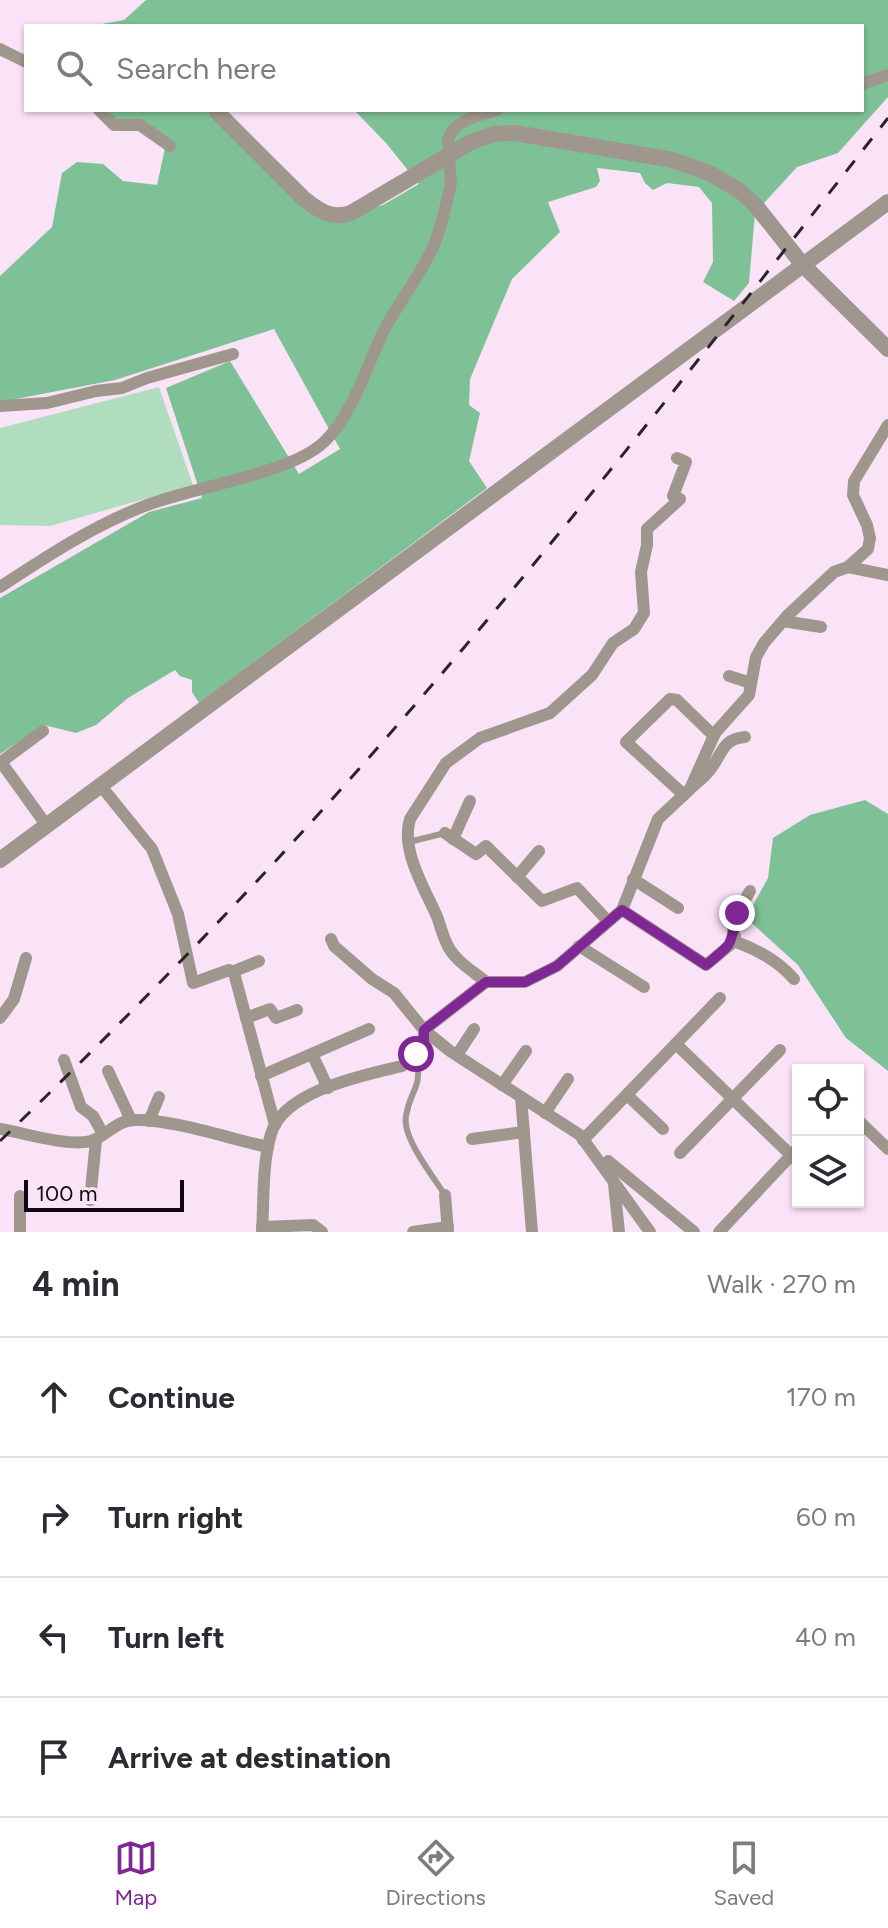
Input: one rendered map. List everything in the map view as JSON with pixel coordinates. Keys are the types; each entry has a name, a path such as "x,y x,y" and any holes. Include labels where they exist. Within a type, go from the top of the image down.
{"street":[{"path":"0,49 24,61"},
{"path":"864,83 888,75"},
{"path":"101,112 114,125 140,125 170,146"},
{"path":"217,112 293,189 328,214 336,216 351,213 482,137 515,133 673,160 711,174 740,191 756,206 803,265 888,349"},
{"path":"0,587 104,524 145,506 272,468 306,454 325,441 355,397 384,330 432,249 443,220 451,183 448,141 454,128 466,120 491,112"},
{"path":"0,860 888,202"},
{"path":"0,406 47,403 122,388 233,354"},
{"path":"687,792 714,736 749,695 756,657 783,621 834,572 848,567 868,549 870,538 853,495 854,481 888,425"},
{"path":"486,982 448,948 420,884 409,842 407,828 410,819 446,763 480,738 550,713 592,675 613,643 634,629 644,613 641,572 647,529 680,499 673,496 686,462 677,458"},
{"path":"848,567 888,575"},
{"path":"783,621 821,627"},
{"path":"729,676 751,683"},
{"path":"687,792 626,742 670,699 677,700 714,736"},
{"path":"43,731 1,762 47,826"},
{"path":"424,1030 486,982 525,982 557,966 622,910 658,819 710,771 725,743 733,738 745,737"},
{"path":"101,786 152,849 178,914 193,983 259,961"},
{"path":"470,801 449,836 476,854 486,846 542,901 577,888 608,921"},
{"path":"517,877 539,851"},
{"path":"633,879 678,908"},
{"path":"622,910 706,965 733,941 737,913 750,891"},
{"path":"331,939 334,946 372,979 394,993 424,1030 583,1140 694,1232"},
{"path":"733,941 753,947 782,966 794,979"},
{"path":"579,946 644,987"},
{"path":"0,1018 14,999 26,958"},
{"path":"232,972 275,1125"},
{"path":"583,1140 720,998"},
{"path":"246,1018 270,1009 276,1018 297,1010"},
{"path":"261,1076 369,1029"},
{"path":"457,1055 474,1029"},
{"path":"322,1232 313,1225 262,1230 268,1147 275,1125 288,1108 328,1088 402,1066 424,1043 424,1030"},
{"path":"676,1044 792,1151"},
{"path":"680,1153 780,1050"},
{"path":"502,1085 526,1051"},
{"path":"312,1054 328,1088"},
{"path":"64,1060 81,1107 93,1116 100,1137 90,1200"},
{"path":"108,1071 131,1120"},
{"path":"545,1113 568,1079"},
{"path":"627,1095 663,1129"},
{"path":"149,1121 159,1097"},
{"path":"521,1097 532,1232"},
{"path":"0,1129 80,1143 100,1137 115,1126 131,1120 149,1121 268,1147"},
{"path":"864,1126 888,1149"},
{"path":"472,1139 524,1132"},
{"path":"607,1159 614,1181 619,1232"},
{"path":"719,1232 792,1159"},
{"path":"614,1181 650,1232"},
{"path":"411,1217 413,1232 448,1229 445,1195"},
{"path":"20,1196 20,1232"}],"lane":[{"path":"409,842 449,836"},
{"path":"416,1054 420,1075 405,1118 409,1137 445,1195"}],"green space":[{"path":"146,0 888,0 888,97 838,153 797,167 755,213 749,283 734,301 703,282 713,262 712,203 699,187 667,183 653,190 640,173 597,168 600,181 596,187 548,202 560,232 512,279 470,379 469,405 480,413 469,461 487,488 199,703 192,692 192,680 180,676 175,670 128,698 96,725 76,733 44,725 0,754 0,598 149,512 202,498 166,388 230,361 299,474 340,449 274,329 115,380 0,402 0,276 52,227 62,173 77,162 103,164 123,181 157,185 167,139 118,120 107,112 224,112 312,203 339,218 383,205 419,184 356,112 864,112 864,24 102,24 124,20"},
{"path":"159,387 193,485 50,526 0,525 0,428"},
{"path":"865,800 888,814 888,1071 846,1038 798,965 746,918 768,878 773,838 810,815"}],"railway":[{"path":"0,1141 205,936 400,722 587,499 888,118"}],"route":[{"path":"416,1054 424,1043 424,1030 486,982 525,982 557,966 622,910 706,965 735,937 733,929 737,913"}]}
